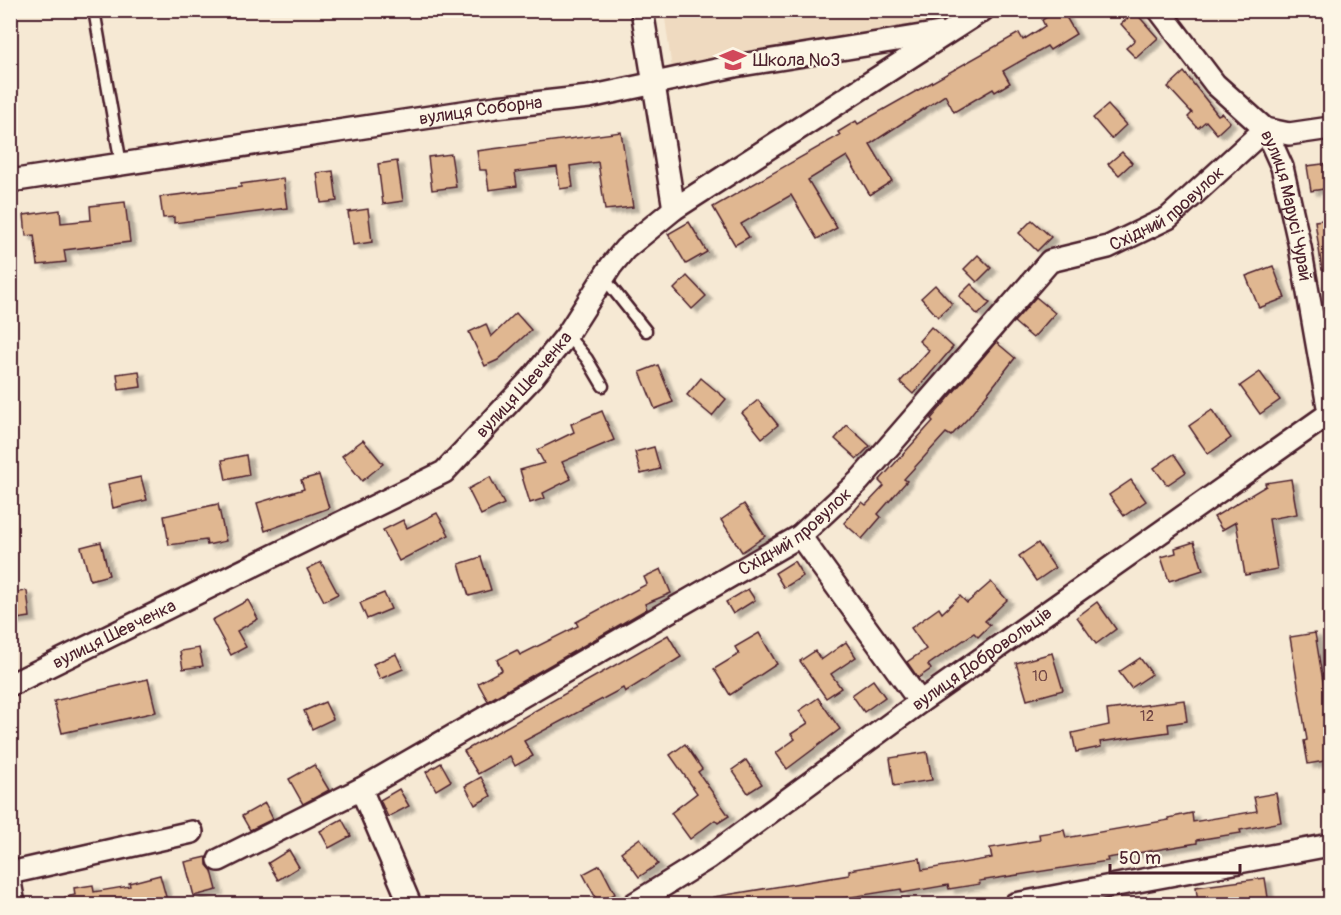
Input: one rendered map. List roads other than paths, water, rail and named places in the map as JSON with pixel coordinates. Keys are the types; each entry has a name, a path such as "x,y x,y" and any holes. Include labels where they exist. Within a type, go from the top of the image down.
{"street":[{"path":"642,10 652,85 674,209"},
{"name":"вулиця Шевченка","path":"10,685 444,472 534,376 567,335 625,249 674,209 983,10"},
{"path":"1159,10 1215,84 1265,129"},
{"name":"вулиця Соборна","path":"10,181 496,107 589,97 735,66 948,31"},
{"name":"вулиця Марусі Чурай","path":"1265,129 1289,134 1330,128"},
{"name":"вулиця Марусі Чурай","path":"1265,129 1282,167 1328,384 1330,418"},
{"name":"Східний провулок","path":"219,860 361,789 800,536 859,481 1050,261 1108,247 1168,218 1265,129"},
{"name":"вулиця Добровольців","path":"634,904 708,858 920,702 1330,412"},
{"path":"800,536 920,702"},
{"path":"361,789 410,904"},
{"path":"10,873 192,832"},
{"path":"1015,904 1330,845"},
{"path":"10,882 14,904"}],"lane":[{"path":"94,10 121,164"},
{"path":"604,278 646,331"},
{"path":"567,335 587,359 603,386"}],"place":[{"name":"Школа №3","path":"733,60"}]}
